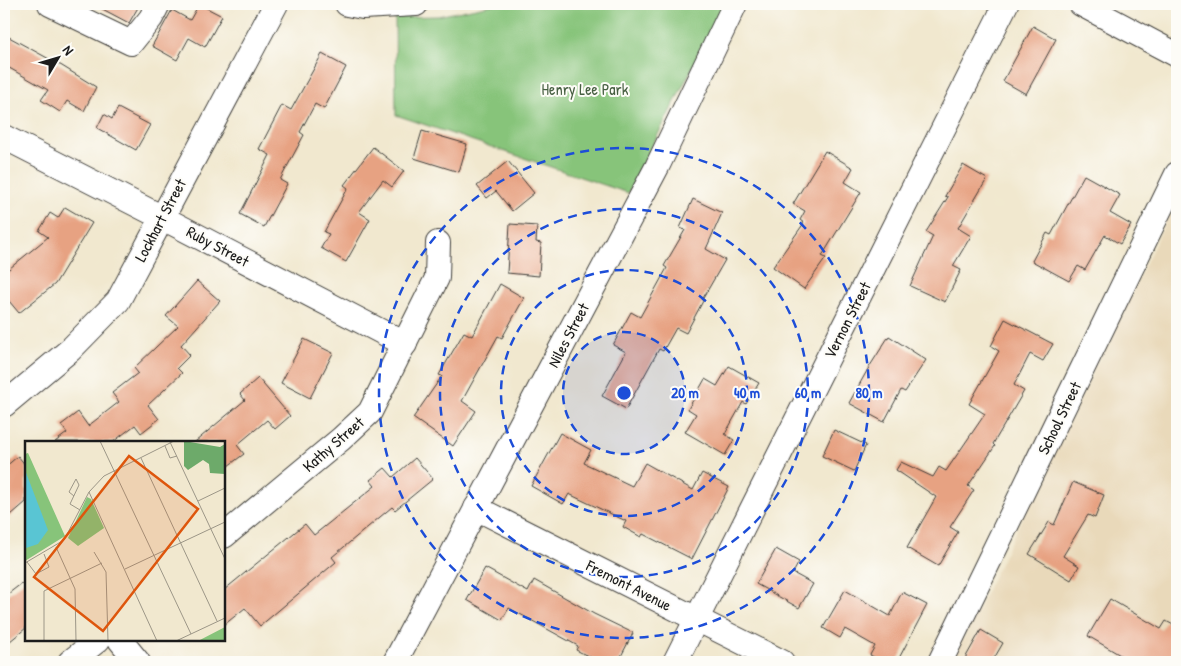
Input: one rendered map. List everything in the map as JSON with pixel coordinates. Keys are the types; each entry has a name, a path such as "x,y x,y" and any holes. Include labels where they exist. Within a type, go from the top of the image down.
{"street":[{"path":"50,4 131,43 151,18 158,4"},
{"name":"Lockhart Street","path":"4,405 70,350 118,301 276,4"},
{"path":"347,4 363,7 416,4"},
{"name":"Niles Street","path":"395,662 657,167 735,4"},
{"name":"Vernon Street","path":"675,662 1006,4"},
{"path":"1081,4 1177,55"},
{"name":"Ruby Street","path":"4,137 404,344"},
{"name":"School Street","path":"940,662 1177,174"},
{"name":"Kathy Street","path":"225,535 341,439 370,412 437,278 438,243"},
{"name":"Fremont Avenue","path":"476,508 782,662"},
{"path":"70,662 97,641"},
{"path":"121,641 138,662"}],"shaded area":[{"path":"1177,199 1177,662 952,662"}],"green space":[{"name":"Henry Lee Park","path":"495,4 725,4 628,193 396,115 395,17 438,16"}],"building":[{"path":"93,4 140,4 129,23"},
{"path":"199,4 222,16 205,47 189,38 177,60 152,46 172,10 190,20"},
{"path":"1033,26 1056,39 1026,94 1003,81"},
{"path":"9,37 96,87 84,111 67,101 60,112 41,100 48,90 4,65 4,45"},
{"path":"322,54 346,67 324,109 315,104 300,132 304,135 280,180 287,184 264,227 240,214 270,155 259,149 282,105 291,110"},
{"path":"118,108 150,125 136,150 97,128 104,114 112,119"},
{"path":"422,131 467,144 459,172 414,158"},
{"path":"373,147 404,171 392,187 383,180 359,212 370,219 346,262 321,248 329,234 324,232 348,188 344,185"},
{"path":"825,151 853,168 845,182 861,192 822,256 826,258 804,289 773,267 804,223 800,220 805,211 793,204"},
{"path":"508,161 534,193 512,211 496,191 487,198 477,186"},
{"path":"963,165 987,179 958,228 971,236 953,266 961,270 945,302 910,286 933,236 926,232 948,197 945,196"},
{"path":"1084,175 1120,195 1110,213 1131,225 1120,244 1105,235 1085,270 1078,266 1069,281 1032,261 1047,233 1051,235"},
{"path":"693,199 722,213 706,249 725,260 686,333 676,328 663,351 659,349 626,409 602,396 626,352 613,345 631,312 640,317 667,268 664,266 685,230 680,228"},
{"path":"65,207 92,223 55,284 19,313 4,295 4,273 48,237 39,231 50,213 58,218"},
{"path":"510,224 537,226 536,242 541,243 539,276 507,273"},
{"path":"197,281 220,301 181,345 190,355 177,368 182,373 148,405 159,419 141,433 135,425 114,441 56,441 67,433 61,425 78,412 88,426 119,402 112,393 138,373 134,368 178,326 166,316"},
{"path":"500,284 524,298 502,338 498,336 462,401 476,411 453,446 413,418 442,376 439,375 464,332 472,336"},
{"path":"1005,319 1053,344 1043,361 1030,354 1014,385 1024,391 993,444 995,446 968,486 974,490 950,527 958,532 938,566 907,548 936,497 896,470 901,462 933,477 939,467 946,471 985,414 969,404 999,351 991,346"},
{"path":"889,336 926,360 905,392 901,390 884,422 849,403"},
{"path":"304,339 333,353 310,398 281,383"},
{"path":"729,366 759,383 746,404 743,402 725,434 734,440 725,455 685,432 696,414 688,409 705,379 717,386"},
{"path":"258,378 290,416 275,429 267,420 237,445 244,454 225,468 225,441 196,441 245,400 240,394"},
{"path":"834,430 866,445 854,471 822,456"},
{"path":"560,433 591,450 584,463 632,486 645,463 693,490 702,473 729,487 692,559 643,534 641,537 623,527 626,521 569,494 563,504 531,486"},
{"path":"18,456 25,465 25,503 4,521 4,468"},
{"path":"415,458 433,479 395,510 392,507 332,557 336,562 260,626 245,608 225,624 225,589 305,524 314,535 375,486 370,480 385,468 393,477"},
{"path":"1073,482 1104,495 1095,518 1088,515 1063,556 1079,566 1071,580 1029,554 1049,522 1054,525"},
{"path":"776,549 799,562 793,573 813,584 799,608 756,584"},
{"path":"485,568 528,592 534,580 594,614 633,633 618,662 600,662 576,650 578,646 509,608 502,620 467,600"},
{"path":"25,581 25,629 4,646 4,597"},
{"path":"845,590 890,616 902,592 927,605 897,662 884,662 870,655 875,646 845,629 840,638 823,628"},
{"path":"1110,599 1161,629 1166,621 1177,627 1177,662 1132,662 1088,636"},
{"path":"981,630 1003,643 992,662 963,662"}]}
